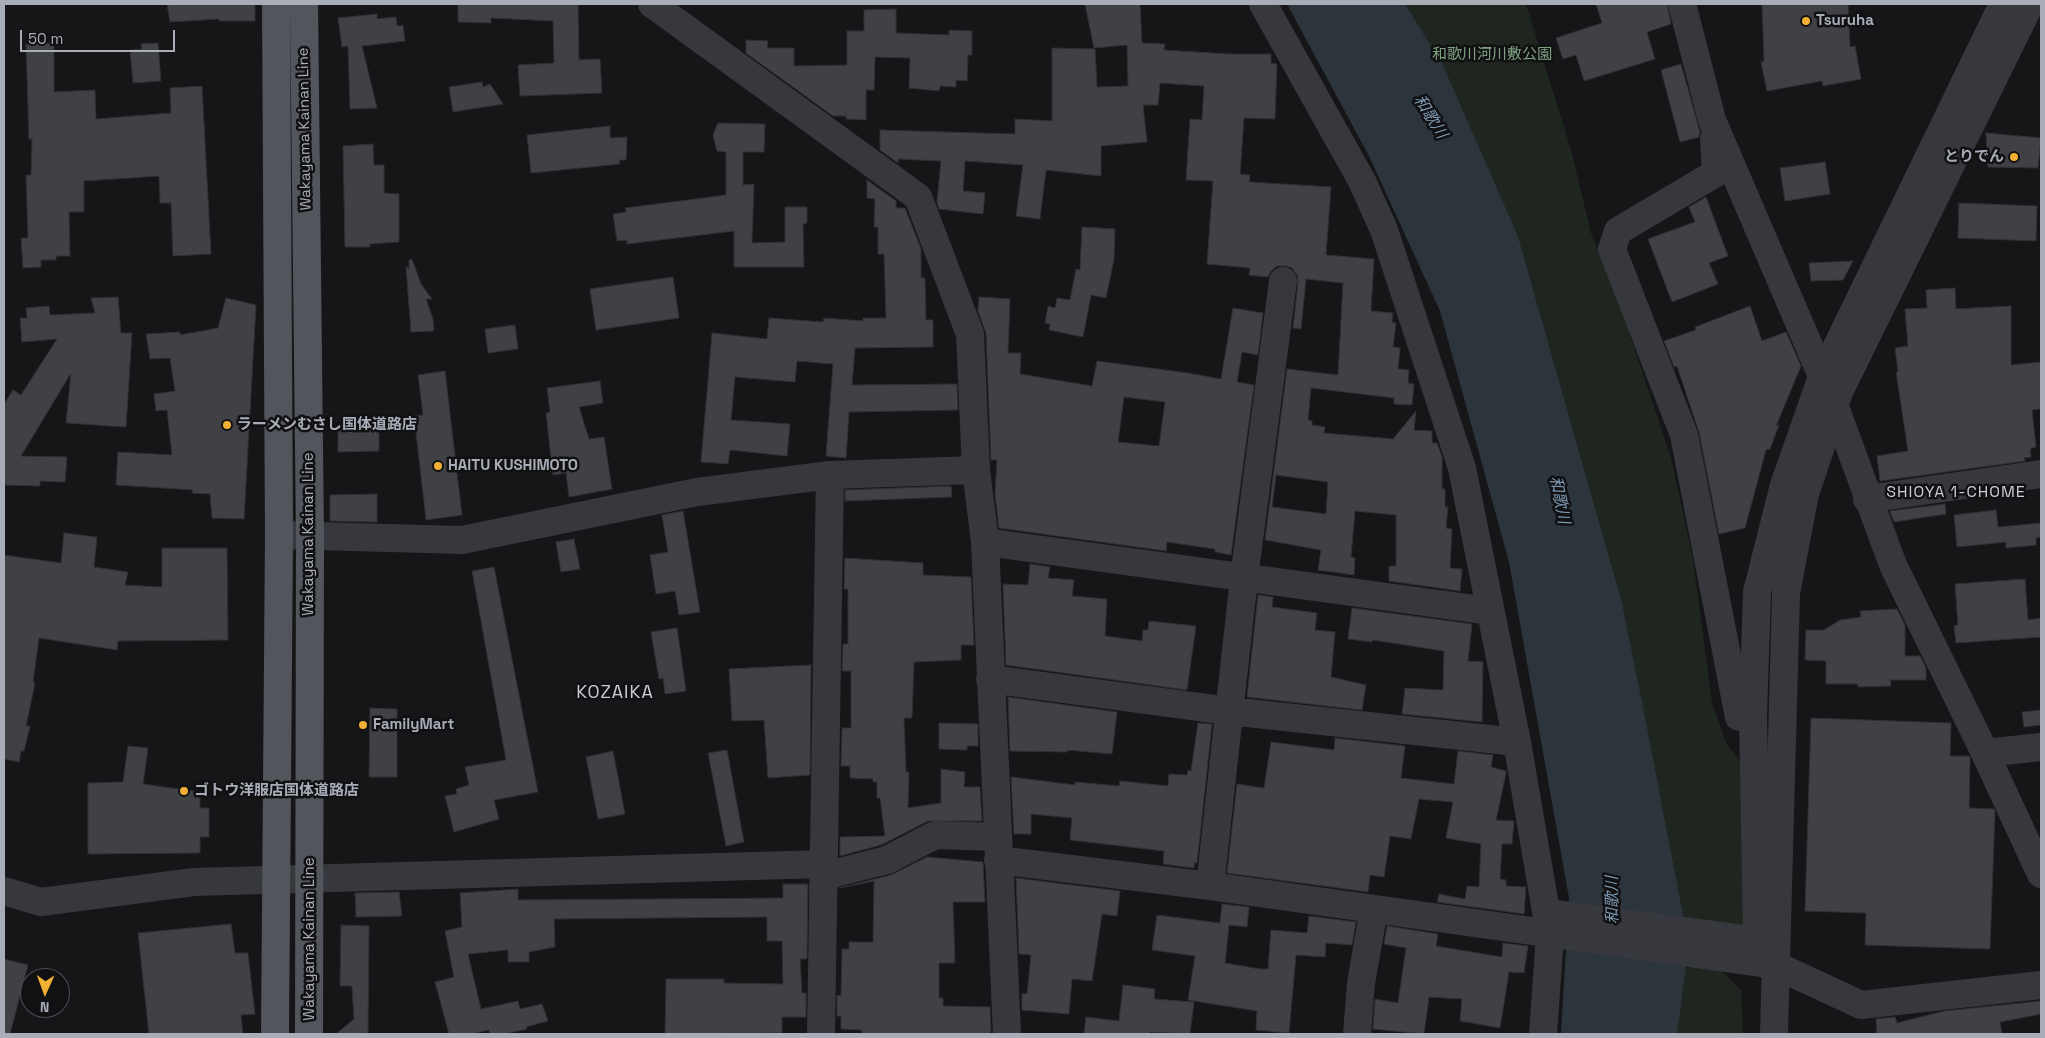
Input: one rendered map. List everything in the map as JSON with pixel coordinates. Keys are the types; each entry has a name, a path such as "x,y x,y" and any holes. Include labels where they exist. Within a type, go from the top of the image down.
{"main road":[{"name":"Wakayama Kainan Line","path":"275,1034 279,535 276,4"},
{"name":"Wakayama Kainan Line","path":"304,4 310,536 309,1034"}],"street":[{"path":"652,4 918,198 970,334 976,470 985,542 1007,1034"},
{"path":"1262,4 1362,182 1384,230 1462,468 1517,742 1557,925 1543,1034"},
{"path":"1682,4 1712,120 1834,404 1892,565 1985,752 2041,874"},
{"path":"1756,1034 1753,716 1757,592 1784,485 1822,377 2025,7"},
{"path":"1774,1034 1754,953 1786,592 1806,494 1834,404 2025,7"},
{"path":"1712,120 1716,173 1618,231 1612,249 1684,435 1739,716 1753,716"},
{"path":"1210,886 1244,578 1283,281"},
{"path":"279,535 462,540 697,492 830,476 976,470"},
{"path":"1868,499 2041,474"},
{"path":"821,1034 830,476"},
{"path":"985,542 1490,611"},
{"path":"990,679 1229,711 1517,742"},
{"path":"1985,752 2041,747"},
{"path":"4,891 41,902 194,882 277,878 824,870 887,860 935,835 1210,886 1374,909 1557,925 1754,953 1861,1005 2041,985"},
{"path":"1357,1034 1361,983 1374,909"}],"green space":[{"name":"和歌川河川敷公園","path":"1405,4 1526,4 1572,153 1591,233 1626,323 1671,458 1693,559 1712,703 1727,745 1748,769 1750,926 1684,920 1622,603 1518,236 1443,65"},
{"path":"1712,962 1741,990 1743,1034 1677,1034 1686,968"}],"water":[{"name":"和歌川","path":"1287,4 1405,4 1443,65 1518,236 1622,603 1644,712 1684,920 1686,968 1677,1034 1561,1034 1569,898 1509,562 1440,311 1369,156"}],"building":[{"path":"167,4 255,4 255,21 219,21 219,19 170,22"},
{"path":"458,4 578,4 579,60 600,59 602,93 520,96 518,65 554,63 553,21 491,18 491,23 458,22"},
{"path":"1085,4 1140,4 1142,43 1165,44 1164,50 1229,54 1271,54 1271,63 1277,64 1275,119 1244,118 1240,174 1250,175 1249,182 1331,187 1326,255 1374,259 1371,311 1393,313 1392,322 1396,323 1393,347 1400,348 1398,369 1409,370 1408,383 1414,384 1412,405 1394,404 1394,398 1311,388 1308,420 1312,421 1312,425 1325,427 1324,433 1393,439 1416,411 1414,430 1432,431 1432,443 1437,443 1442,457 1442,489 1445,489 1445,507 1448,507 1446,528 1452,529 1450,568 1462,569 1460,591 1389,581 1389,566 1396,566 1396,515 1355,511 1351,557 1355,558 1354,575 1318,570 1321,550 1265,540 1287,369 1338,375 1343,283 1306,279 1301,329 1293,328 1298,283 1297,275 1292,268 1277,266 1268,277 1249,275 1250,268 1207,264 1213,181 1186,180 1190,119 1202,120 1204,86 1160,83 1158,105 1143,105 1147,142 1101,146 1101,176 1046,170 1040,219 1016,216 1023,165 965,161 963,191 985,193 983,214 939,209 937,202 941,161 898,159 898,163 880,150 880,130 1015,134 1015,119 1052,121 1052,48 1095,49 1097,87 1128,86 1127,45 1094,48","holes":["1276,475 1328,482 1326,514 1272,507"]},
{"path":"1596,4 1667,4 1671,24 1647,32 1655,59 1584,81 1576,55 1563,59 1556,38 1602,23"},
{"path":"1762,4 1848,4 1850,47 1855,46 1861,79 1823,86 1822,81 1767,91 1761,62 1764,61"},
{"path":"896,9 896,33 949,35 949,30 972,31 972,55 968,55 967,81 956,80 956,87 940,86 939,91 909,88 910,58 875,57 874,90 866,90 866,120 846,119 846,116 833,116 746,53 746,40 768,41 767,48 794,48 794,66 847,65 847,31 864,31 864,10"},
{"path":"377,14 377,19 396,17 397,26 403,25 405,41 362,46 377,108 350,109 348,46 342,47 338,18"},
{"path":"54,43 54,92 95,90 96,119 171,113 170,88 202,86 211,254 173,256 171,203 160,203 159,176 84,181 84,212 69,212 70,256 56,256 56,260 41,260 41,267 23,268 21,238 28,238 26,175 31,175 32,139 29,139 26,44"},
{"path":"158,43 161,81 133,83 130,50 142,49 141,44"},
{"path":"1681,64 1700,132 1699,137 1680,142 1661,70"},
{"path":"482,82 483,87 490,84 503,104 453,112 449,87"},
{"path":"718,123 765,124 764,152 743,152 743,185 754,184 752,243 785,242 785,207 807,207 807,223 803,224 804,267 734,267 734,231 627,244 627,240 617,241 613,214 626,212 625,208 726,195 726,152 717,151 713,135"},
{"path":"610,126 610,138 627,137 626,160 619,160 620,164 531,173 527,135"},
{"name":"とりでん","path":"1986,133 2041,138 2038,168 1988,167"},
{"path":"373,144 374,165 384,165 384,193 399,194 399,242 370,244 370,247 345,247 343,146"},
{"path":"1825,162 1830,194 1785,201 1780,168"},
{"path":"867,180 896,201 896,208 905,208 921,249 921,278 925,278 926,320 933,320 933,347 855,348 852,385 957,384 958,410 849,412 846,458 826,456 833,364 797,361 795,382 735,377 731,420 790,424 787,456 730,450 728,464 701,462 712,333 767,339 769,318 823,322 824,318 863,321 863,318 886,318 884,254 878,254 878,227 874,227 875,199 867,198"},
{"path":"1706,197 1728,256 1709,263 1718,284 1672,302 1648,239 1695,222 1689,207"},
{"path":"1959,203 2037,206 2036,241 1958,238"},
{"path":"1082,227 1115,229 1114,259 1106,298 1091,295 1083,337 1049,330 1050,324 1045,323 1048,306 1055,308 1057,298 1070,300 1076,269 1080,270"},
{"path":"412,259 421,284 432,299 426,299 433,319 434,331 411,332 406,266 409,269 409,260"},
{"path":"1853,261 1843,280 1811,281 1809,263"},
{"path":"673,277 679,318 596,330 590,289"},
{"path":"1955,288 1956,309 2011,306 2011,365 2041,362 2041,409 2032,410 2036,447 2030,449 2031,457 2024,458 2025,461 1880,481 1877,456 1908,451 1896,372 1898,372 1895,348 1908,346 1905,309 1927,308 1926,290"},
{"path":"118,297 121,333 132,333 126,427 66,423 71,373 21,456 67,457 65,482 40,481 40,486 4,485 4,404 13,390 21,395 57,339 22,342 20,318 27,318 26,308 49,306 50,315 95,313 91,298"},
{"path":"979,297 1010,299 1008,353 1021,353 1020,374 1092,386 1097,361 1221,379 1233,308 1263,313 1258,355 1242,352 1237,382 1254,385 1231,555 1215,552 1215,549 1167,542 1166,551 999,528 995,494 997,460 991,460 986,333 978,311","holes":["1124,397 1165,402 1159,446 1118,442"]},
{"path":"226,298 256,305 244,519 212,518 210,494 192,493 193,490 116,485 118,452 172,455 167,410 156,411 154,394 175,391 170,358 150,359 146,334 180,332 180,335 218,328"},
{"path":"1750,306 1762,341 1786,332 1801,366 1776,426 1779,425 1770,449 1766,450 1745,528 1719,534 1699,432 1677,366 1674,367 1664,341 1696,330 1695,327"},
{"path":"515,325 518,349 488,353 485,329"},
{"name":"HAITU KUSHIMOTO","path":"445,371 462,515 426,520 414,416 423,415 418,375"},
{"path":"600,381 603,403 579,407 589,439 604,437 612,489 569,497 566,473 553,475 546,413 550,412 547,388"},
{"path":"379,427 379,451 338,452 338,428"},
{"path":"951,486 952,497 845,501 845,490"},
{"path":"377,494 377,522 330,521 330,495"},
{"path":"1945,504 1946,514 1894,522 1890,511"},
{"path":"1996,510 1998,527 2041,523 2041,537 2036,538 2036,545 2006,548 2006,542 1957,547 1954,515"},
{"path":"683,511 700,612 679,615 675,591 656,594 650,555 668,552 662,515"},
{"path":"64,533 97,537 94,567 128,572 125,585 162,587 162,548 227,548 228,640 118,641 117,650 39,638 33,682 35,683 26,726 30,726 24,751 21,751 19,762 4,759 4,555 61,563"},
{"path":"574,539 580,569 561,572 556,542"},
{"path":"845,558 923,563 923,575 971,577 974,645 961,645 961,660 914,662 912,718 904,718 906,772 909,772 908,808 941,803 941,769 965,772 964,787 980,787 982,821 928,821 881,845 840,856 840,837 885,836 880,798 877,798 877,782 873,782 873,779 850,778 850,766 841,766 842,728 851,728 851,671 842,671 843,644 848,644 848,589 844,589"},
{"path":"1030,564 1050,567 1048,578 1074,580 1072,596 1107,599 1105,636 1142,641 1143,630 1148,630 1149,621 1196,626 1187,690 1006,665 1003,584 1028,585"},
{"path":"494,567 538,792 494,800 499,819 454,832 445,796 457,794 456,789 469,785 465,767 506,760 472,571"},
{"path":"2025,579 2028,620 2041,618 2041,637 1956,643 1954,626 1958,625 1955,584"},
{"path":"1258,595 1273,597 1272,607 1317,613 1315,630 1335,632 1331,677 1366,685 1362,710 1247,697"},
{"path":"1352,608 1472,624 1468,661 1483,662 1482,722 1402,714 1405,688 1443,690 1444,651 1373,640 1372,642 1348,639"},
{"path":"1897,609 1905,625 1905,656 1920,656 1926,668 1926,680 1890,680 1891,686 1858,687 1858,684 1826,684 1826,661 1805,660 1806,630 1824,630 1840,620 1861,617 1860,611"},
{"path":"677,628 686,691 665,694 663,678 659,679 651,632"},
{"path":"811,665 810,775 768,778 764,720 732,721 729,669"},
{"path":"1008,697 1117,712 1112,754 1067,750 1068,752 1010,751"},
{"path":"370,708 397,709 397,777 369,777"},
{"path":"2041,710 2041,725 2024,727 2022,712"},
{"path":"1811,718 1951,723 1950,756 1969,756 1970,759 1969,808 1994,809 1995,811 1990,949 1865,945 1866,913 1805,911"},
{"path":"939,723 978,724 978,746 967,746 967,750 939,749"},
{"path":"1198,723 1212,724 1197,863 1194,863 1194,868 1163,864 1164,851 1070,840 1072,818 1031,814 1031,834 1014,834 1011,777 1075,785 1075,782 1119,786 1120,781 1168,786 1169,774 1187,775 1188,770 1191,771"},
{"path":"1335,738 1405,746 1401,778 1454,784 1458,751 1493,755 1491,767 1506,771 1496,820 1514,821 1512,844 1502,844 1500,879 1506,880 1506,886 1526,887 1524,914 1437,902 1439,894 1465,899 1467,886 1479,887 1481,844 1446,838 1453,802 1419,799 1411,839 1390,836 1384,877 1370,875 1368,892 1227,873 1237,784 1264,788 1271,742 1334,750"},
{"path":"128,746 148,748 143,784 200,792 200,808 209,808 209,837 200,837 200,853 88,854 88,783 123,782"},
{"path":"727,750 744,842 726,846 708,753"},
{"path":"613,751 625,814 598,819 586,757"},
{"path":"927,857 983,862 985,902 953,902 955,963 939,963 939,998 943,998 943,1006 990,1007 991,1032 988,1034 862,1034 862,1030 841,1029 841,1016 837,1016 837,995 841,996 842,949 849,949 849,942 873,942 874,881 839,888 891,875"},
{"path":"1016,878 1120,891 1117,916 1102,914 1092,981 1072,979 1069,1014 1022,1010 1022,993 1027,994 1031,955 1019,954"},
{"path":"783,884 808,884 807,959 800,959 802,993 806,993 806,1017 782,1017 782,1033 665,1034 666,979 724,979 724,983 783,984 782,941 767,941 767,917 554,919 555,947 529,952 529,962 508,962 508,950 468,954 481,1009 518,1001 520,1009 542,1004 548,1021 526,1027 527,1029 504,1034 490,1034 489,1030 471,1034 449,1034 435,982 454,977 445,931 462,927 460,893 518,889 518,900 783,898"},
{"path":"399,892 402,916 356,917 355,893"},
{"path":"1222,904 1249,907 1247,927 1229,925 1225,963 1260,969 1268,969 1271,930 1307,933 1309,916 1356,922 1352,945 1326,943 1325,957 1296,955 1289,1033 1256,1030 1257,1011 1188,1000 1195,956 1152,950 1157,915 1220,923"},
{"path":"231,924 235,953 248,953 255,1014 241,1015 243,1034 149,1034 138,933"},
{"path":"341,925 369,926 368,1034 336,1034 354,1019 352,986 340,986"},
{"path":"1387,926 1438,934 1436,946 1502,957 1503,943 1528,946 1524,973 1509,972 1500,1028 1460,1021 1462,999 1429,997 1424,1034 1373,1029 1375,999 1398,1003 1406,948 1384,944"},
{"path":"4,959 28,965 27,968 20,968 20,996 10,1034 4,1034"},
{"path":"1123,985 1155,989 1154,999 1194,1002 1190,1034 1150,1032 1150,1034 1084,1034 1086,1017 1119,1021"},
{"path":"2041,1001 2041,1014 2000,1022 2002,1034 1877,1034 1876,1019 1895,1017 1897,1023 1944,1011"}],"place":[{"name":"Tsuruha","path":"1806,21"},
{"name":"とりでん","path":"2014,157"},
{"name":"ラーメンむさし国体道路店","path":"227,425"},
{"name":"HAITU KUSHIMOTO","path":"438,466"},
{"name":"FamilyMart","path":"363,725"},
{"name":"ゴトウ洋服店国体道路店","path":"184,791"}],"district":[{"name":"SHIOYA 1-CHOME","path":"1956,493"},
{"name":"KOZAIKA","path":"615,693"}]}
